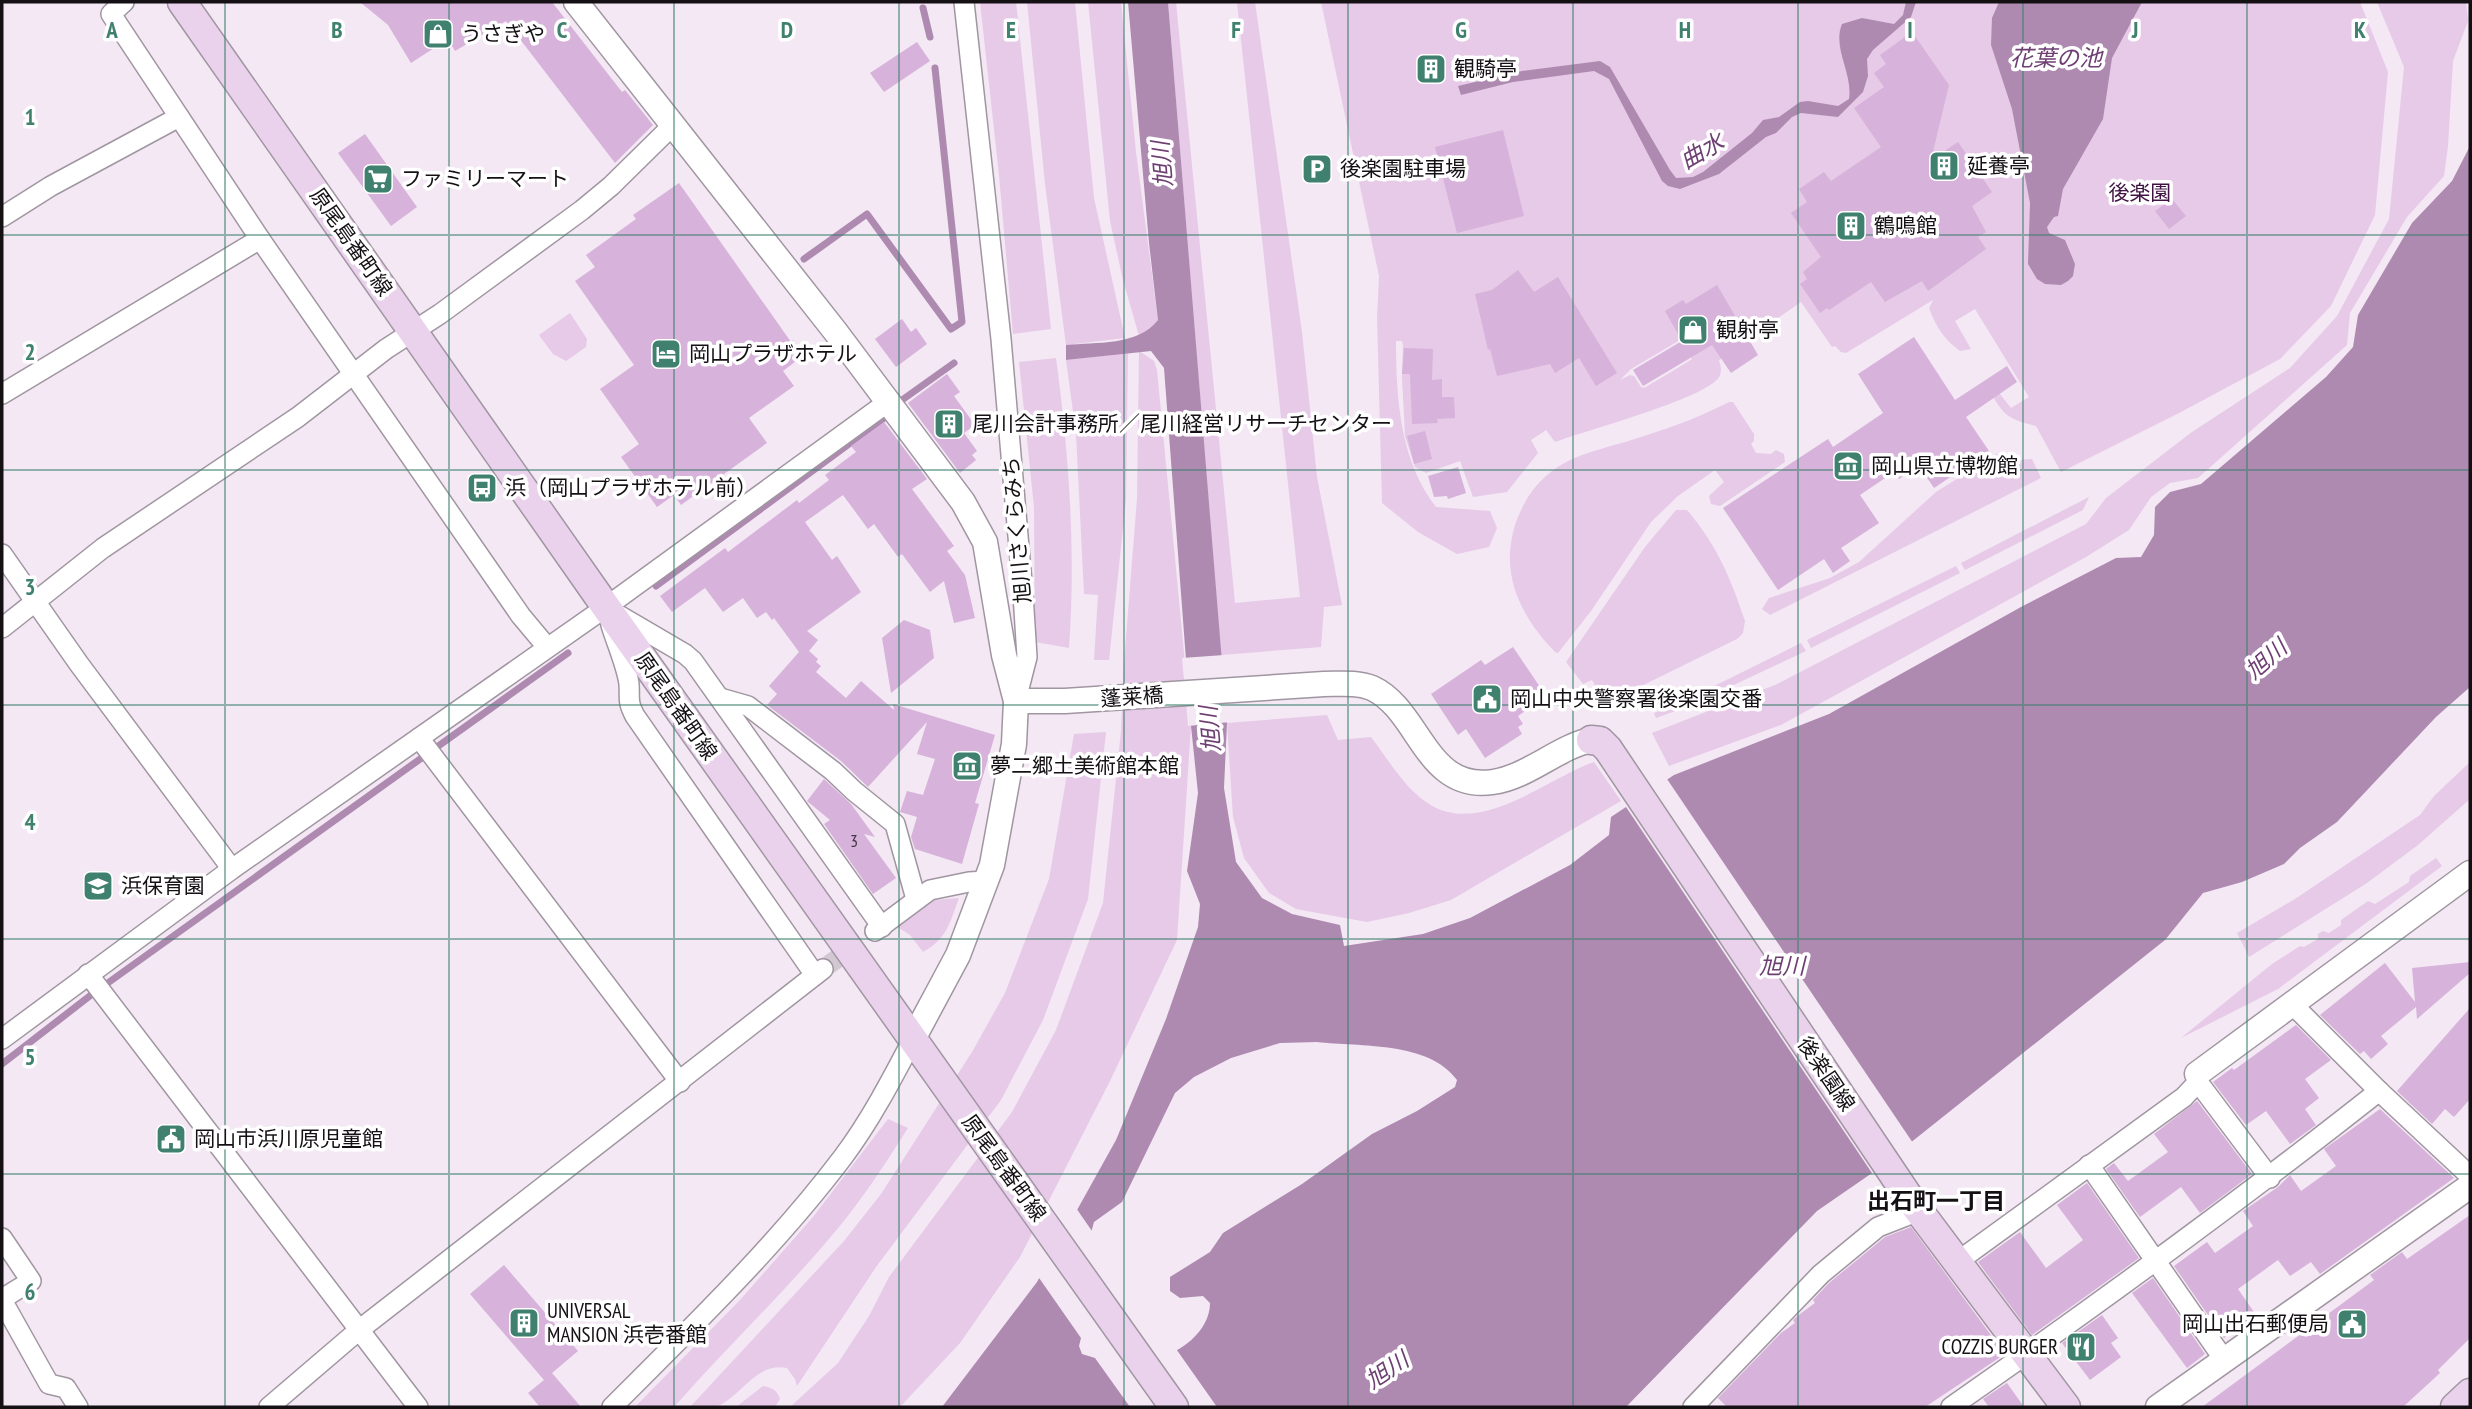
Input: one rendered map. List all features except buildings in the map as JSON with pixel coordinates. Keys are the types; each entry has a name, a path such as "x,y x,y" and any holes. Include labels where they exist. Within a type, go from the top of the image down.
{"main road":[{"name":"原尾島番町線","path":"182,2 606,607 1174,1407"},
{"name":"後楽園線","path":"1602,748 1914,1205 2066,1407"},
{"path":"2455,1407 2470,1393"}],"street":[{"path":"124,2 111,14 260,239 520,617 547,647"},
{"path":"576,2 963,502 985,542 1004,655 1016,701"},
{"name":"旭川さくらみち","path":"919,1049 992,864 1014,744 1016,701 1027,657 1001,339 964,2"},
{"path":"2,217 51,186 179,117"},
{"path":"2,628 103,548 298,417 386,349 440,314 582,210 611,186 673,125"},
{"path":"2,394 260,239"},
{"path":"2,1039 95,983 232,869 426,748 547,647 888,402"},
{"path":"2,554 232,869"},
{"path":"606,607 685,654 719,698 878,929 930,890 969,881 987,881"},
{"path":"269,1407 359,1330 819,972 635,716 627,695 629,684 606,607"},
{"name":"蓬莱橋","path":"1016,701 1065,701 1359,684 1381,693 1394,705 1437,763 1453,775 1470,781 1492,782 1504,779 1602,748"},
{"path":"719,698 748,706 833,771 895,824 916,899"},
{"path":"426,748 680,1082"},
{"path":"1957,1262 2184,1097 2197,1078 2292,1004 2470,873"},
{"path":"95,983 418,1407"},
{"path":"2292,1004 2379,1091 2470,1176"},
{"path":"612,1407 694,1325 813,1194 844,1156 894,1076 919,1049"},
{"path":"2197,1078 2270,1178"},
{"path":"1951,1407 2270,1178 2379,1091"},
{"path":"2089,1165 2225,1361"},
{"path":"2158,1407 2470,1186"},
{"path":"1693,1407 1821,1273 1878,1227 1914,1205"},
{"path":"2,1238 31,1281 2,1300 49,1384 66,1388 78,1407"}],"green space":[{"path":"980,2 1016,2 1051,329 1013,334"},
{"path":"1027,2 1075,2 1094,198 1125,338 1066,345 1045,184"},
{"path":"1088,2 1121,2 1136,152 1158,320 1151,330 1139,336 1110,221"},
{"path":"1168,2 1176,2 1235,603 1300,597 1237,2 1255,2 1302,332 1317,477 1342,605 1324,607 1321,647 1221,655"},
{"name":"後楽園","path":"1321,2 2360,2 2388,72 2375,215 2331,306 2280,359 2061,472 2036,426 2005,413 1986,385 1989,380 2011,408 2029,397 1975,309 1955,321 1971,349 1960,351 1945,337 1935,321 1929,308 1933,300 1846,353 1835,346 1832,347 1801,302 1723,356 1719,361 1720,375 1710,385 1669,404 1555,442 1546,430 1531,440 1538,453 1507,492 1473,497 1460,461 1426,473 1415,467 1405,436 1403,345 1402,341 1396,341 1402,428 1415,470 1424,489 1436,507 1490,511 1497,528 1489,547 1457,554 1418,532 1382,503 1377,317 1379,276","holes":["1680,340 1692,359 1644,388 1634,376 1620,380 1631,369"]},
{"path":"2377,2 2466,2 2468,21 2453,61 2444,176 2407,217 2350,313 2347,345 2198,478 2170,483 2151,497 2129,530 2086,557 1781,725 1669,766 1652,733 1775,685 2086,524 2106,498 2192,432 2290,368 2337,316 2389,219 2404,67"},
{"path":"570,313 587,339 586,347 566,361 553,354 539,335"},
{"path":"1139,351 1154,361 1157,370 1191,726 1177,940 1110,1081 1020,1257 960,1343 900,1407 790,1407 838,1363 869,1316 889,1277 1012,1112 1056,1030 1103,903 1121,731 1137,499"},
{"path":"1128,353 1126,500 1109,660 1094,660 1098,595 1084,594 1076,434 1066,360"},
{"path":"1056,358 1070,503 1072,575 1069,648 1035,642 1034,507 1019,362"},
{"path":"1733,402 1754,434 1751,444 1756,453 1771,454 1776,450 1784,454 1785,462 1720,506 1711,504 1709,496 1724,482 1715,470 1678,496 1651,522 1591,611 1558,653 1555,652 1522,607 1510,567 1512,537 1528,497 1539,482 1565,463 1677,425"},
{"path":"1997,454 2016,460 2032,459 2041,478 1770,615 1762,609 1769,598 1830,578 1859,562 1936,492"},
{"path":"2089,497 2083,510 1965,570 1961,563"},
{"path":"1676,510 1687,510 1715,550 1745,621 1743,633 1737,639 1623,695 1599,692 1592,680 1583,684 1566,662 1645,547"},
{"path":"1956,566 1960,573 1811,648 1807,640"},
{"path":"1801,643 1806,651 1689,706 1656,718 1654,713"},
{"path":"1327,715 1338,740 1371,737 1396,772 1418,796 1446,812 1467,814 1489,810 1594,762 1621,801 1451,900 1367,922 1296,909 1269,893 1244,858 1233,817 1227,723"},
{"path":"1106,732 1088,899 1043,1020 1001,1100 876,1267 797,1386 787,1368 776,1367 758,1374 718,1406 690,1407 844,1241 881,1194 972,1052 1005,993 1049,879 1074,734"},
{"path":"2470,762 2470,799 2418,845 2367,883 2249,957 2237,933 2295,899 2420,815 2434,796"},
{"path":"2436,858 2442,866 2278,989 2181,1038 2272,964 2300,946 2304,947 2318,939 2318,934 2323,931 2329,933 2341,925 2341,920 2368,901 2375,904 2409,882 2410,876"},
{"path":"959,898 943,936 923,952 910,935 899,928 899,922 934,900"},
{"path":"888,1119 908,1128 864,1195 815,1256 674,1407 635,1407 740,1300 813,1217"},
{"path":"763,1386 769,1387 779,1396 775,1407 736,1407"}],"water":[{"name":"旭川","path":"1128,2 1168,2 1227,723 1224,788 1236,862 1262,898 1292,914 1340,925 1344,946 1423,934 1470,918 1570,865 1609,835 1611,817 1674,775 1829,714 2021,607 2116,558 2141,557 2154,535 2155,507 2170,492 2201,484 2326,377 2353,347 2358,315 2412,223 2452,181 2470,146 2470,687 2436,717 2337,822 2300,848 2284,864 2242,882 2203,893 2165,940 1875,1171 1817,1211 1626,1407 942,1407 1037,1282 1116,1140 1166,1019 1198,927 1200,904 1187,871 1198,793 1164,368 1151,351 1066,360 1066,345 1128,339 1150,328 1158,320","holes":["1317,1042 1412,1052 1445,1067 1457,1080 1455,1087 1417,1111 1372,1134 1302,1184 1223,1233 1210,1252 1170,1277 1170,1291 1180,1298 1203,1296 1210,1303 1209,1313 1192,1340 1173,1352 1153,1359 1096,1278 1086,1251 1094,1222 1122,1202 1175,1093 1194,1077 1231,1058 1280,1043"]},
{"path":"1906,2 1916,2 1911,17 1873,50 1867,59 1868,76 1863,92 1838,117 1801,113 1792,117 1776,133 1766,137 1719,174 1680,189 1668,186 1662,181 1609,79 1594,71 1513,82 1461,95 1458,86 1522,71 1600,61 1610,67 1676,178 1693,177 1752,133 1763,120 1779,117 1800,102 1838,106 1849,99 1848,80 1839,42 1842,24 1862,18 1894,24 1903,15"},
{"name":"花葉の池","path":"1999,2 2142,2 2112,58 2103,119 2063,189 2058,216 2054,217 2047,227 2049,233 2065,240 2075,264 2073,276 2061,285 2045,284 2037,279 2028,264 2030,203 2012,109 1991,45 1992,18"}],"pier":[{"path":"1224,655 1231,722 1188,726 1182,658"},
{"path":"1665,776 1913,1143 1874,1176 1624,804"},
{"path":"1074,1205 1094,1234 1090,1250 1099,1276 1155,1355 1174,1346 1217,1407 1130,1407 1095,1358 1082,1354 1079,1346 1081,1338 1037,1275"}],"waterway":[{"path":"923,8 930,37"},
{"path":"804,259 867,214 951,329 962,322 935,68"},
{"path":"902,400 954,363"},
{"path":"656,586 883,419"},
{"path":"2,1064 91,995 568,653"}],"tunnel":[{"path":"823,969 875,931"}],"place":[{"name":"うさぎや","path":"438,34"},
{"name":"観騎亭","path":"1431,69"},
{"name":"延養亭","path":"1944,166"},
{"name":"後楽園駐車場","path":"1317,169"},
{"name":"ファミリーマート","path":"378,179"},
{"name":"鶴鳴館","path":"1851,226"},
{"name":"観射亭","path":"1693,330"},
{"name":"岡山プラザホテル","path":"666,354"},
{"name":"尾川会計事務所／尾川経営リサーチセンター","path":"949,424"},
{"name":"岡山県立博物館","path":"1848,466"},
{"name":"浜（岡山プラザホテル前）","path":"482,488"},
{"name":"岡山中央警察署後楽園交番","path":"1487,699"},
{"name":"夢二郷土美術館本館","path":"967,766"},
{"name":"浜保育園","path":"98,886"},
{"name":"岡山市浜川原児童館","path":"171,1139"},
{"name":"UNIVERSAL MANSION 浜壱番館","path":"524,1323"},
{"name":"岡山出石郵便局","path":"2352,1324"},
{"name":"COZZIS BURGER","path":"2081,1347"}],"district":[{"name":"出石町一丁目","path":"1936,1201"}],"water label":[{"name":"曲水","path":"1702,151"}]}
